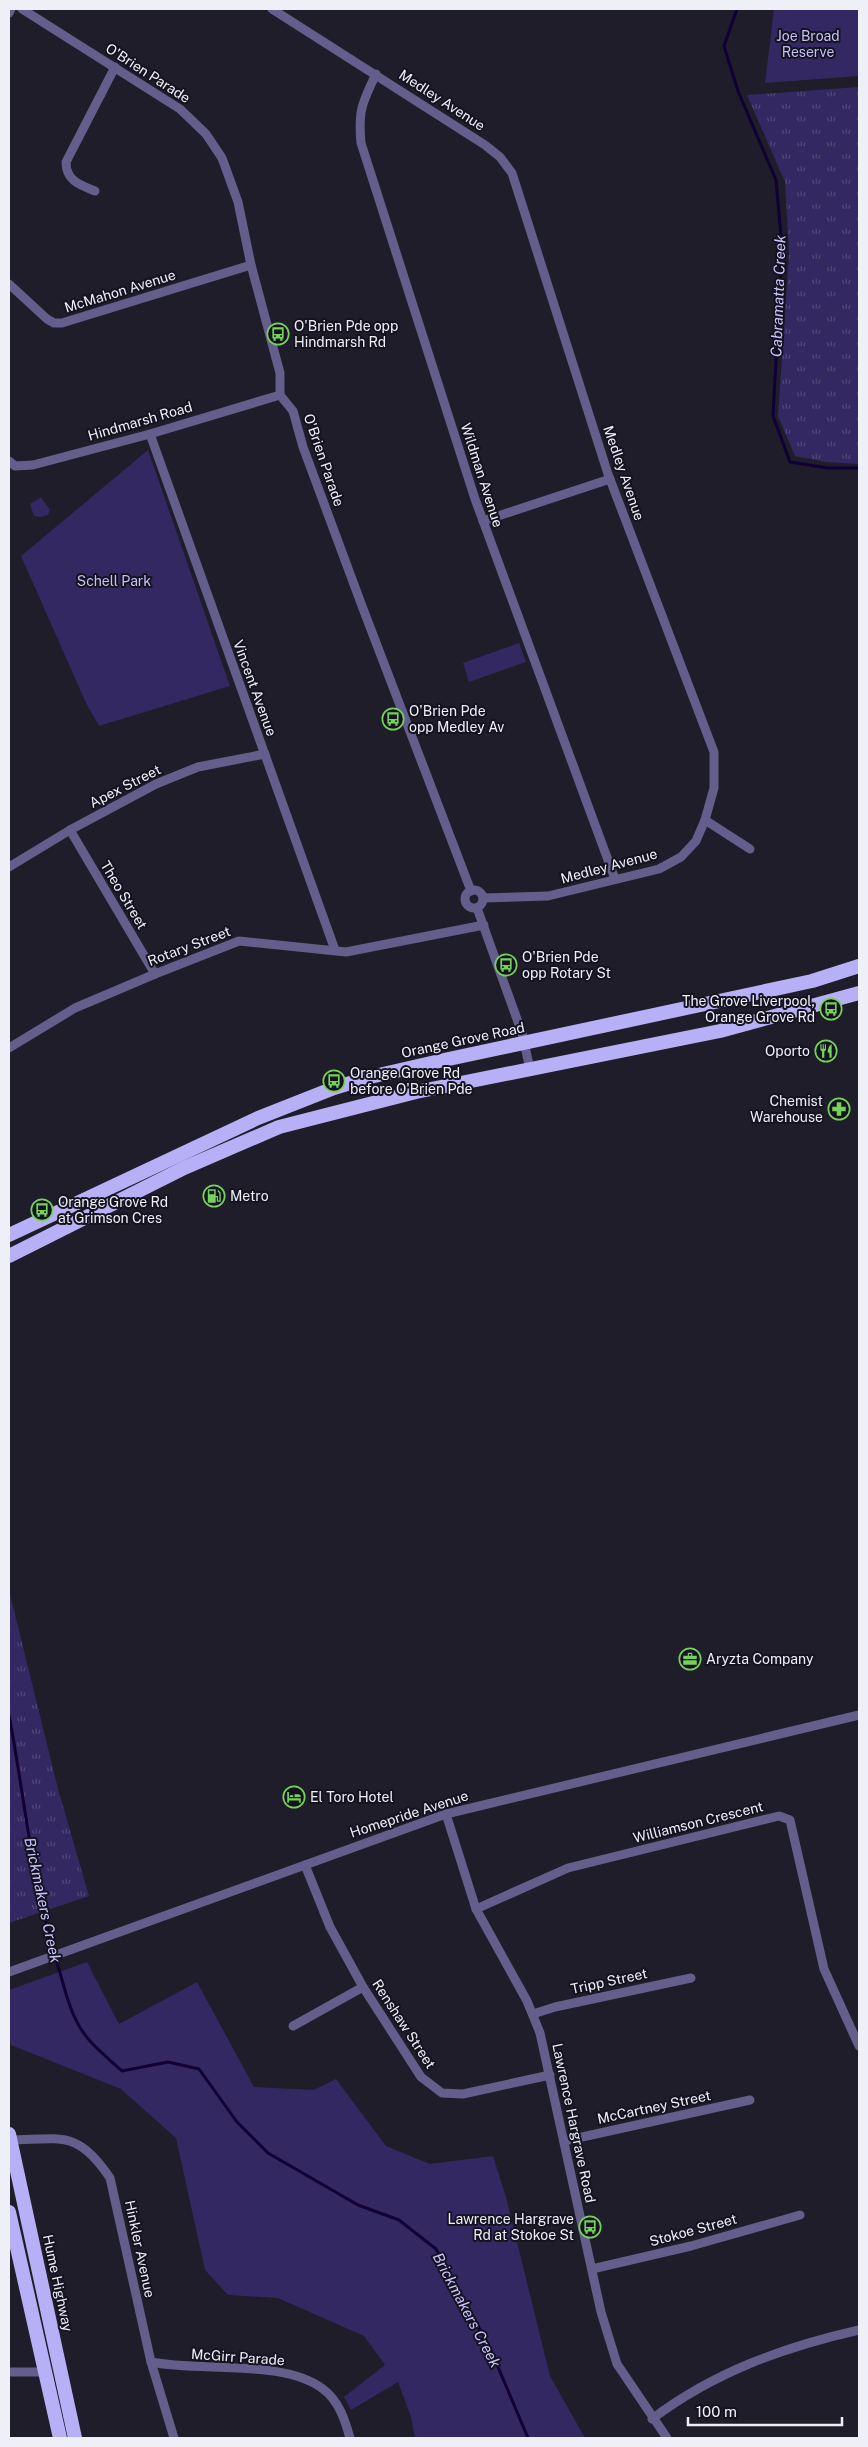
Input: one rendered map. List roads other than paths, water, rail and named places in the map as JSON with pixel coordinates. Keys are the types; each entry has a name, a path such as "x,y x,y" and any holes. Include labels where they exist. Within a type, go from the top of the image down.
{"highway":[{"name":"Orange Grove Road","path":"9,1235 305,1098 370,1077 805,982 859,966"},
{"path":"9,1256 184,1168 280,1127 368,1103 720,1030 859,993"},
{"name":"Hume Highway","path":"9,2137 75,2438"},
{"path":"9,2215 11,2232 60,2438"}],"street":[{"path":"9,13 11,9"},
{"name":"O'Brien Parade","path":"22,9 180,109 215,145 231,179 251,265 280,372 280,395 292,411 303,447 362,606 471,891"},
{"name":"Medley Avenue","path":"272,9 485,145 500,156 512,173 610,479 714,752 714,788 705,820 696,841 681,858 659,869 548,896 483,898"},
{"path":"95,191 75,184 68,174 66,162 116,67"},
{"name":"Wildman Avenue","path":"376,74 362,104 360,114 361,143 483,521 615,879"},
{"name":"McMahon Avenue","path":"9,284 47,319 54,323 62,323 251,265"},
{"name":"Hindmarsh Road","path":"9,461 14,466 33,464 150,434 280,395"},
{"name":"Vincent Avenue","path":"150,434 335,950"},
{"path":"483,521 610,479"},
{"name":"Apex Street","path":"9,867 70,830 156,784 198,767 265,754"},
{"path":"705,820 750,849"},
{"name":"Theo Street","path":"70,830 155,974"},
{"path":"471,891 479,892 483,898 482,904 477,908 469,906 466,901 466,895 471,891"},
{"path":"477,908 524,1043 530,1069"},
{"name":"Rotary Street","path":"9,1048 76,1008 155,974 240,941 346,952 484,925"},
{"name":"Homepride Avenue","path":"9,1972 446,1814 859,1715"},
{"name":"Lawrence Hargrave Road","path":"446,1814 476,1910 534,2014 550,2075 612,2352 624,2378 652,2420 667,2438"},
{"name":"Williamson Crescent","path":"476,1910 568,1868 779,1816 790,1820 824,1969 859,2046"},
{"name":"Renshaw Street","path":"305,1865 330,1927 363,1987 421,2077 442,2092 463,2094 550,2075"},
{"name":"Tripp Street","path":"534,2014 556,2007 691,1978"},
{"path":"293,2026 363,1987"},
{"name":"McCartney Street","path":"564,2141 750,2100"},
{"name":"Hinkler Avenue","path":"9,2137 68,2140 82,2146 98,2161 110,2178 151,2362 174,2438"},
{"name":"Stokoe Street","path":"592,2269 691,2246 800,2215"},
{"path":"652,2420 679,2399 726,2373 796,2346 859,2330"},
{"name":"McGirr Parade","path":"151,2362 171,2366 281,2372 302,2378 324,2389 341,2409 350,2438"},
{"path":"9,2372 45,2372"}],"waterway":[{"name":"Cabramatta Creek","path":"737,9 724,46 738,91 776,180 782,247 773,416 790,462 828,468 859,468"},
{"name":"Brickmakers Creek","path":"9,1715 35,1873 49,1935 73,2014 85,2035 96,2048 122,2071 168,2062 199,2069 237,2122 268,2153 358,2205 399,2220 436,2249 490,2348 528,2438"}],"place":[{"name":"O'Brien Pde opp Hindmarsh Rd","path":"278,334"},
{"name":"O'Brien Pde opp Medley Av","path":"393,719"},
{"name":"O'Brien Pde opp Rotary St","path":"506,965"},
{"name":"The Grove Liverpool, Orange Grove Rd","path":"831,1009"},
{"name":"Oporto","path":"826,1051"},
{"name":"Orange Grove Rd before O'Brien Pde","path":"334,1081"},
{"name":"Chemist Warehouse","path":"839,1109"},
{"name":"Metro","path":"214,1196"},
{"name":"Orange Grove Rd at Grimson Cres","path":"42,1210"},
{"name":"Aryzta Company","path":"690,1659"},
{"name":"El Toro Hotel","path":"294,1797"},
{"name":"Lawrence Hargrave Rd at Stokoe St","path":"590,2227"}],"park label":[{"name":"Joe Broad Reserve","path":"808,44"},
{"name":"Schell Park","path":"114,581"}]}
